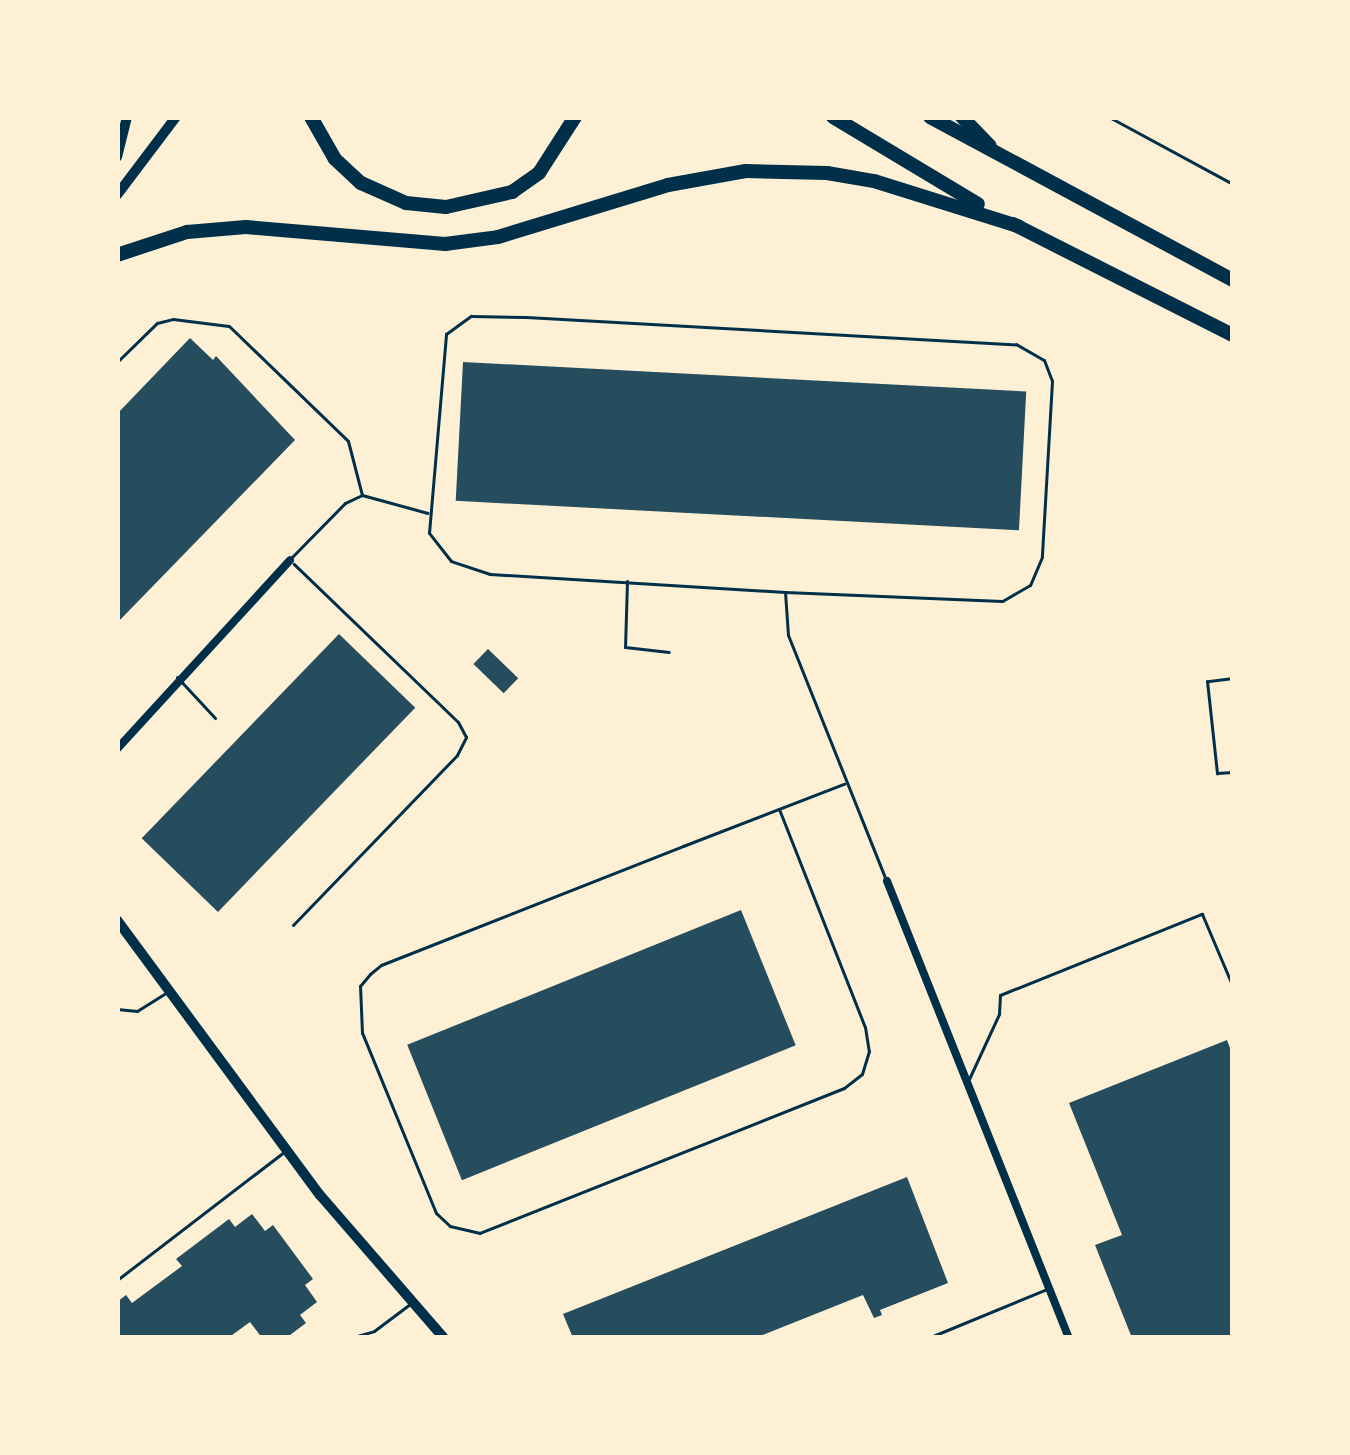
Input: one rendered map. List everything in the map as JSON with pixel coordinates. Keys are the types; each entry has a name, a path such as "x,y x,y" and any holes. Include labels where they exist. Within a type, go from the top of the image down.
{"highway":[{"path":"311,117 334,160 362,183 406,203 446,207 512,192 538,172 575,117"},
{"path":"833,117 1018,226 1233,335"},
{"path":"930,117 1233,280"},
{"path":"962,117 1013,164"},
{"path":"117,255 168,236 246,227 445,244 498,237 668,185 746,172 826,173 874,181 1018,226"}],"main road":[{"path":"117,128 126,117"},
{"path":"117,157 126,117"},
{"path":"117,195 176,117"},
{"path":"117,920 286,1150 444,1338"}],"street":[{"path":"117,748 177,677 290,560"},
{"path":"887,881 1069,1338"}],"lane":[{"path":"1109,117 1233,184"},
{"path":"470,316 1016,344 1044,359 1052,381 1042,557 1030,585 1002,601 467,571 439,550 429,533 430,514 443,347 446,334 470,316"},
{"path":"117,362 157,323 172,319 230,326 354,448 362,495"},
{"path":"293,925 458,754 466,737 458,722 290,560 345,503 362,495 430,514"},
{"path":"627,581 625,647 669,652"},
{"path":"785,592 788,635 887,881"},
{"path":"177,677 215,718"},
{"path":"1233,678 1208,680 1217,772 1233,772"},
{"path":"779,809 865,1027 869,1051 862,1074 844,1088 480,1233 450,1226 436,1213 362,1033 360,986 370,974 779,809 846,783"},
{"path":"968,1080 999,1014 1000,995 1202,914 1233,988"},
{"path":"117,1009 137,1011 169,991"},
{"path":"117,1280 286,1150"},
{"path":"928,1338 1049,1288"},
{"path":"350,1338 374,1331 412,1303"}],"building":[{"path":"190,338 213,360 216,356 295,440 117,623 117,414"},
{"path":"463,362 1026,392 1019,530 456,501"},
{"path":"339,634 415,708 218,912 142,838"},
{"path":"488,649 518,678 504,693 473,664"},
{"path":"741,910 796,1045 462,1180 407,1045"},
{"path":"1227,1040 1233,1056 1233,1338 1132,1338 1095,1245 1122,1235 1069,1103"},
{"path":"907,1177 948,1283 880,1310 882,1315 874,1318 863,1295 755,1338 573,1338 563,1314"},
{"path":"252,1214 265,1231 273,1225 313,1279 305,1285 317,1302 300,1315 306,1323 286,1338 262,1338 250,1322 228,1338 117,1338 117,1302 126,1295 132,1303 182,1266 176,1259 229,1219 235,1227"}]}
